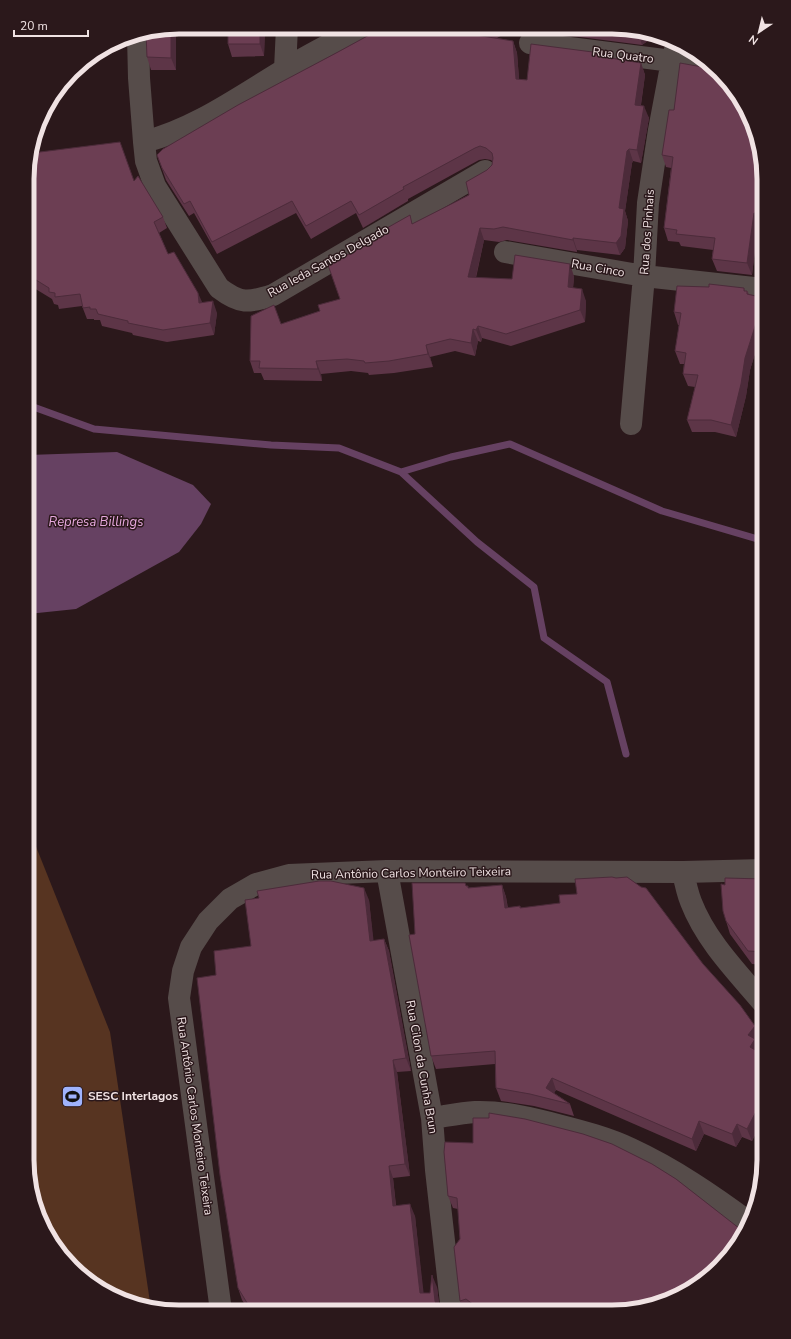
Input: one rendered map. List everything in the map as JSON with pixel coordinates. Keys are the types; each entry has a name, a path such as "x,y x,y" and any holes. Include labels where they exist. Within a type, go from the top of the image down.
{"street":[{"path":"285,69 286,34"},
{"path":"144,142 160,138 213,113 285,69 351,34"},
{"name":"Rua Ieda Santos Delgado","path":"138,40 139,78 146,161 155,186 219,288 230,297 242,301 255,300 273,295 485,172"},
{"name":"Rua Quatro","path":"530,43 675,52 696,60"},
{"name":"Rua dos Pinhais","path":"631,424 644,276 648,203 659,130 675,52"},
{"name":"Rua Cinco","path":"505,252 644,276 757,288"},
{"name":"Rua Antônio Carlos Monteiro Teixeira","path":"220,1305 179,998 183,971 191,947 208,921 230,899 256,884 289,876 387,871 683,872 757,870"},
{"name":"Rua Cilon da Cunha Brun","path":"387,871 432,1118 436,1170 451,1305"},
{"path":"683,872 690,900 698,918 713,942 757,995"},
{"path":"432,1118 475,1112 503,1114 534,1119 580,1130 630,1148 666,1167 713,1196 745,1219"}],"shaded area":[{"name":"SESC Interlagos","path":"34,842 110,1032 150,1302 123,1294 106,1286 76,1263 53,1233 39,1198 34,1170"}],"water":[{"name":"Represa Billings","path":"117,452 193,485 211,504 201,524 179,552 76,609 34,613 34,455"}],"building":[{"path":"171,34 171,58 147,57 146,38"},
{"path":"228,34 260,34 260,44 228,44"},
{"path":"371,34 478,34 476,35 513,41 516,79 527,80 531,44 608,54 604,57 641,63 635,105 644,106 637,150 629,149 627,151 619,208 624,209 621,236 616,243 573,238 573,240 503,227 494,229 480,228 468,277 512,279 515,255 570,264 568,287 582,289 580,310 506,334 478,326 476,330 473,329 471,343 450,339 426,345 428,354 389,361 365,363 364,361 347,359 316,361 318,369 259,368 260,361 250,361 251,316 274,305 281,324 320,311 318,305 340,299 328,265 368,244 367,241 372,239 371,237 410,215 412,224 469,195 466,182 487,170 492,165 492,153 486,148 480,146 403,187 404,189 359,215 351,201 306,226 292,201 212,242 190,201 184,204 162,168 157,155 163,149 238,105"},
{"path":"680,63 704,67 715,76 738,106 752,141 757,169 757,214 754,213 747,263 712,259 715,238 676,234 677,230 664,228 673,157 662,155 669,110 674,110"},
{"path":"120,142 134,181 138,176 163,217 154,222 168,254 174,252 198,293 199,303 213,301 210,323 163,330 128,323 128,321 98,314 96,309 90,309 90,307 83,308 80,294 55,297 55,293 49,292 49,288 34,279 34,169 37,152"},
{"path":"709,284 744,288 744,291 747,291 747,294 757,296 757,320 745,358 741,384 731,425 711,420 687,420 698,375 683,374 686,353 675,351 681,313 674,312 677,286 709,287"},
{"path":"627,877 641,887 646,888 703,964 740,1005 755,1026 748,1035 755,1039 750,1047 757,1051 757,1110 747,1129 737,1124 732,1134 699,1121 692,1139 552,1078 546,1088 570,1104 530,1094 496,1088 495,1051 431,1056 409,935 415,934 412,883 465,883 468,888 502,885 505,908 520,906 520,908 560,903 559,895 577,894 575,879"},
{"path":"725,878 757,879 757,952 748,951 726,921 723,911 721,884 725,885"},
{"path":"319,881 331,881 364,888 370,941 384,939 406,1058 393,1060 405,1164 389,1166 393,1206 410,1204 420,1293 430,1293 432,1275 437,1305 248,1305 238,1288 220,1175 197,978 216,975 214,951 251,946 245,900 259,898 257,891"},
{"path":"489,1113 525,1119 583,1134 612,1144 652,1164 676,1179 740,1229 738,1233 715,1263 693,1281 668,1294 650,1300 622,1305 474,1305 466,1299 460,1301 454,1247 460,1239 457,1198 448,1196 444,1152 445,1142 473,1143 473,1118 489,1118"}],"waterway":[{"path":"34,407 94,429 271,445 339,448 401,472 451,457 510,444 662,511 757,539"},
{"path":"401,472 477,542 534,587 544,638 607,682 626,754"}],"place":[{"name":"SESC Interlagos","path":"73,1096"}]}
